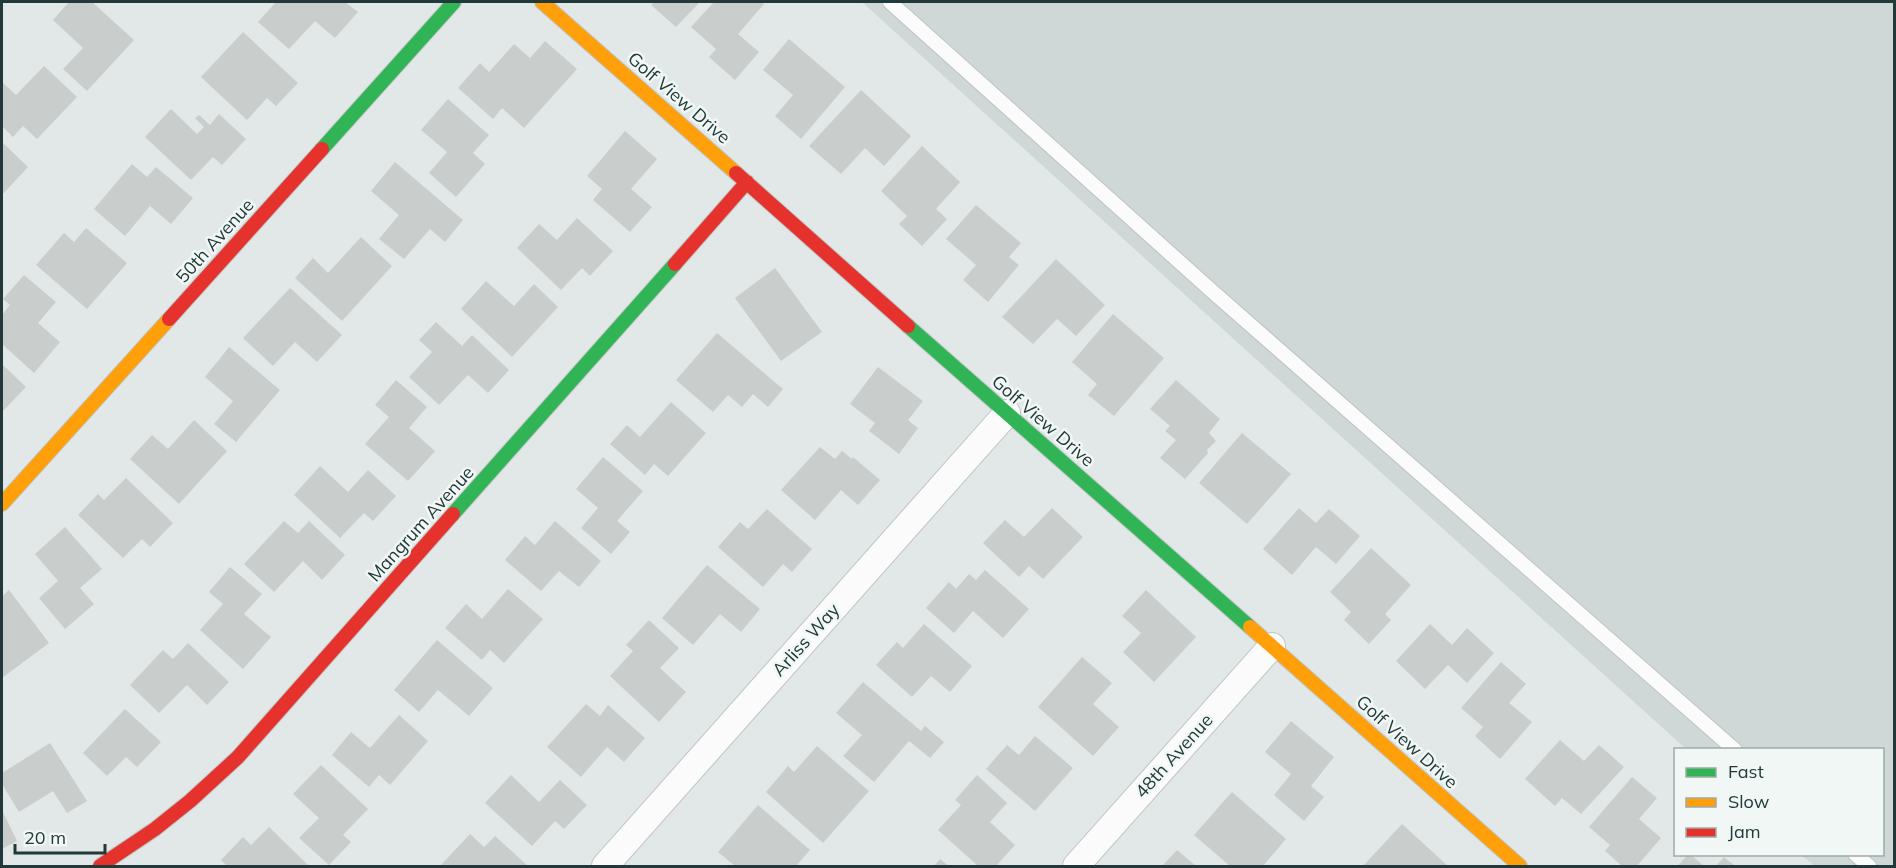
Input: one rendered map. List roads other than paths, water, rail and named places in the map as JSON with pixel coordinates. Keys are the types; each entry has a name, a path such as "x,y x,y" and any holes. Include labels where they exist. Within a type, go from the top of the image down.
{"street":[{"name":"50th Avenue","path":"2,504 454,2"},
{"name":"Golf View Drive","path":"542,2 1520,867"},
{"name":"Mangrum Avenue","path":"100,867 121,855 192,800 238,757 747,182"},
{"name":"Arliss Way","path":"606,867 1007,413"},
{"name":"48th Avenue","path":"1076,867 1272,646"}],"lane":[{"path":"890,2 1213,292 1733,748"},
{"path":"1857,856 1869,867"}]}
